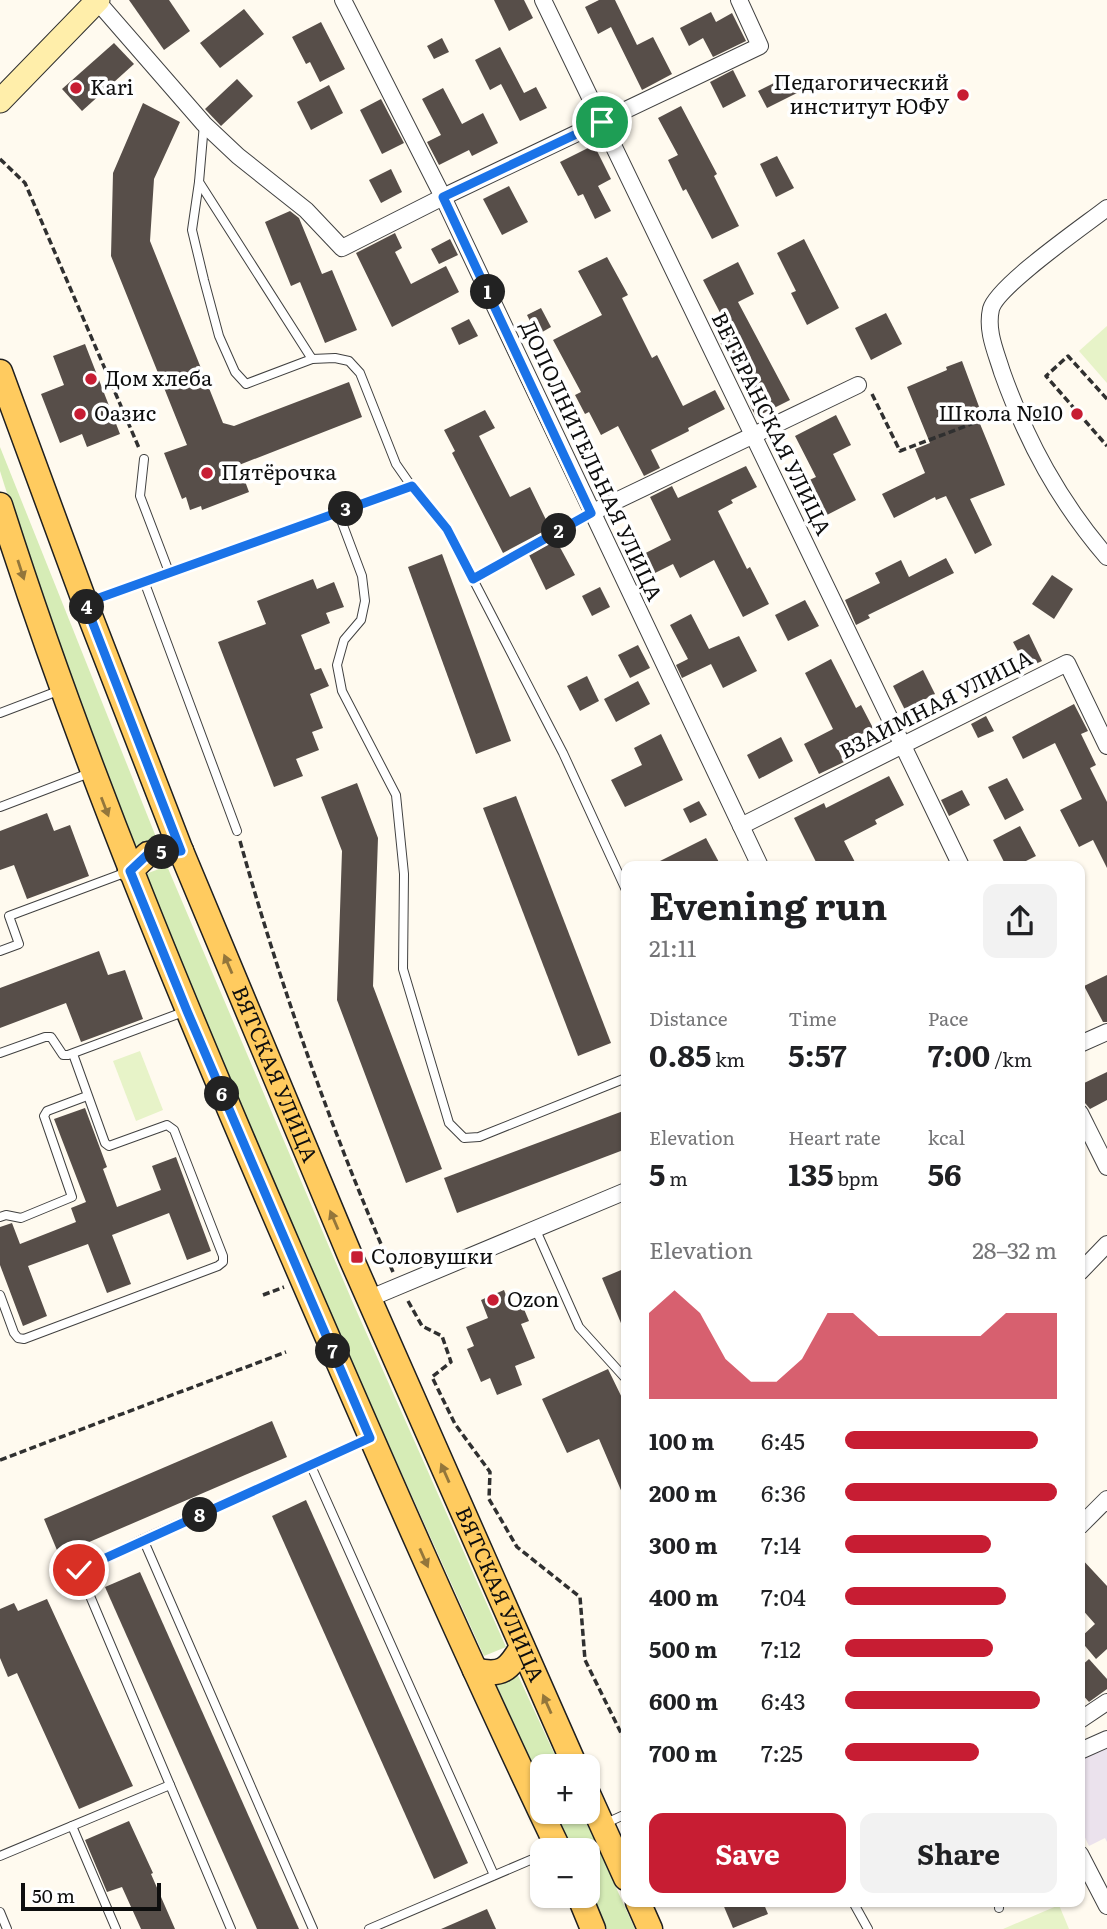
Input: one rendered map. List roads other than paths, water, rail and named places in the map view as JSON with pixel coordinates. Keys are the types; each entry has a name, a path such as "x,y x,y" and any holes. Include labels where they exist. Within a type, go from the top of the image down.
{"main road":[{"name":"ВЯТСКАЯ УЛИЦА","path":"0,372 85,603 181,851 368,1299 570,1754"},
{"path":"0,505 61,690 187,1011 370,1438 548,1838"},
{"path":"130,871 148,854 181,851"},
{"path":"475,1670 487,1674 502,1672 513,1662 522,1647"},
{"path":"600,1819 621,1866"},
{"path":"640,1907 650,1929"},
{"path":"584,1908 593,1929"}],"street":[{"path":"0,101 98,0 204,124 238,156 306,210 342,248 760,46 738,0"},
{"name":"ДОПОЛНИТЕЛЬНАЯ УЛИЦА","path":"343,0 443,197 758,861"},
{"name":"ВЕТЕРАНСКАЯ УЛИЦА","path":"543,0 959,861"},
{"path":"1107,208 1008,286 991,307 990,335 1015,408 1048,475 1077,522 1107,557"},
{"path":"591,513 858,384"},
{"name":"ВЗАИМНАЯ УЛИЦА","path":"741,826 1067,663 1107,746"},
{"path":"1085,1042 1107,1032"},
{"path":"1085,1122 1107,1167"},
{"path":"368,1299 621,1193"},
{"path":"1085,1267 1107,1244"},
{"path":"1085,1521 1107,1499"},
{"path":"1085,1717 1107,1702"},
{"path":"1085,1749 1107,1739"},
{"path":"1085,1864 1107,1906"}],"lane":[{"path":"204,124 192,230 219,336 235,372 246,384 312,359 335,358 349,361 360,373 396,464 447,529 563,753 621,879"},
{"path":"199,182 312,359"},
{"path":"144,459 140,496 169,572"},
{"path":"85,603 412,486"},
{"path":"338,512 362,576 365,601 361,620 344,640 337,664 342,691 396,795 404,874 403,969 449,1123 464,1138 479,1137 621,1081"},
{"path":"473,579 591,513"},
{"path":"144,581 237,831"},
{"path":"0,713 61,690"},
{"path":"0,807 92,772"},
{"path":"0,951 19,944 9,916 130,871"},
{"path":"0,1054 51,1037 63,1055 72,1054 187,1011"},
{"path":"0,1295 14,1333 23,1339 223,1262 174,1130 167,1125 109,1146 105,1143 72,1054"},
{"path":"0,1217 6,1215 20,1218 72,1196 44,1116 47,1111 87,1096"},
{"path":"535,1228 579,1327 621,1373"},
{"path":"232,1929 79,1570 370,1438"},
{"path":"311,1466 494,1875"},
{"path":"143,1539 313,1929"},
{"path":"0,1856 170,1785"},
{"path":"603,1825 621,1816"},
{"path":"72,1826 116,1929"},
{"path":"369,1929 530,1861"},
{"path":"856,1907 868,1929"},
{"path":"0,1912 8,1929"}],"place":[{"name":"Kari","path":"76,88"},
{"name":"Педагогический институт ЮФУ","path":"963,95"},
{"name":"Дом хлеба","path":"91,379"},
{"name":"Оазис","path":"80,414"},
{"name":"Школа №10","path":"1077,414"},
{"name":"Пятёрочка","path":"207,473"},
{"name":"Соловушки","path":"357,1257"},
{"name":"Ozon","path":"493,1300"}]}
